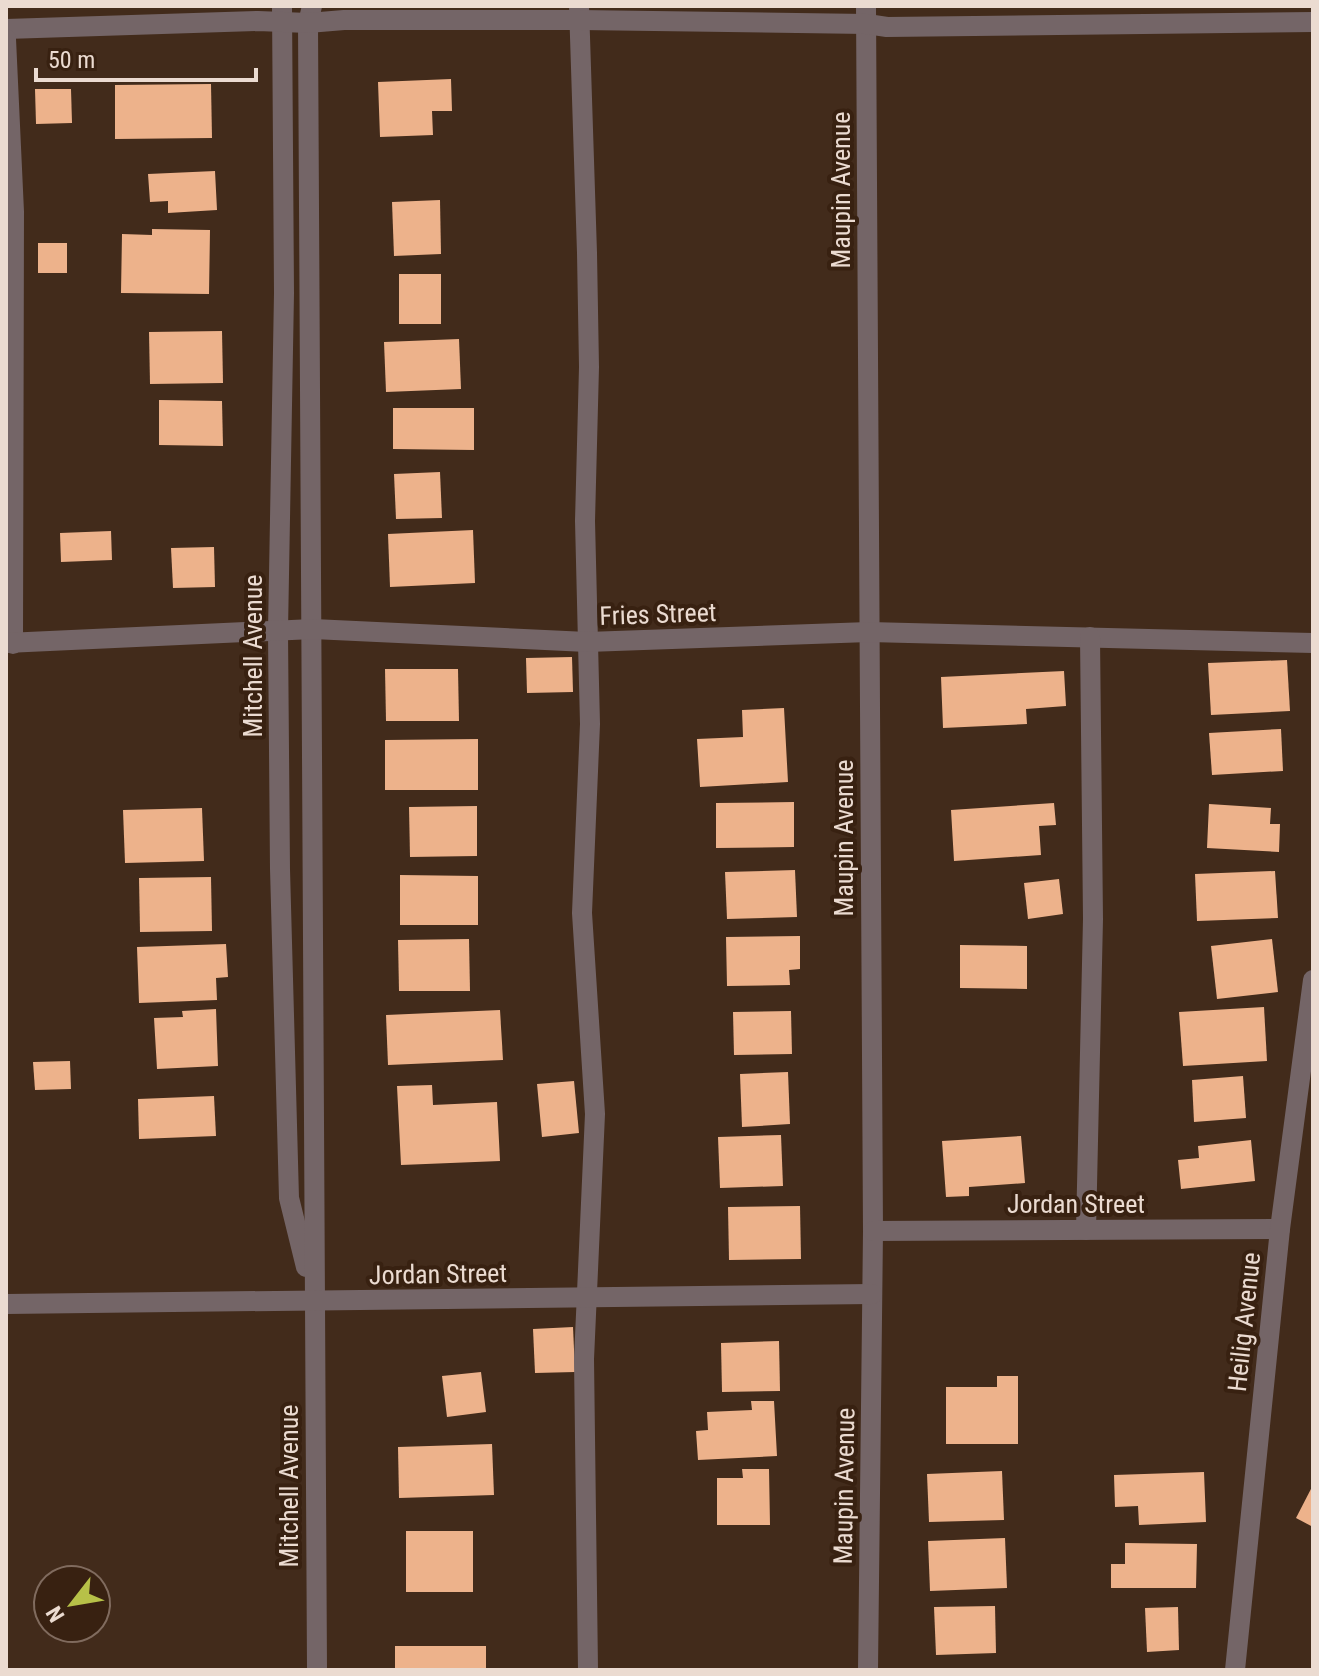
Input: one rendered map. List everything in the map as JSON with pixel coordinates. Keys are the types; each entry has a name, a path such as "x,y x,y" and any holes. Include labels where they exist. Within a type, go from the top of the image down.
{"street":[{"path":"579,13 589,367 585,521 590,724 582,913 595,1114 584,1359 588,1670"},
{"path":"6,29 258,21 282,14 310,14 344,20 579,13 866,15 887,27 1196,14 1313,22"},
{"name":"Mitchell Avenue","path":"282,14 284,293 278,631 280,869 289,1198 314,1302"},
{"name":"Mitchell Avenue","path":"310,14 317,1670"},
{"name":"Maupin Avenue","path":"866,15 873,1231 868,1670"},
{"path":"6,39 14,212 10,644"},
{"name":"Fries Street","path":"10,644 313,629 587,642 869,632 1313,643"},
{"path":"1086,1230 1093,919 1090,637"},
{"name":"Heilig Avenue","path":"1235,1670 1280,1229 1313,980"},
{"name":"Jordan Street","path":"873,1231 1280,1229"},
{"name":"Jordan Street","path":"6,1304 872,1294"}],"building":[{"path":"451,79 452,111 432,111 433,135 380,137 378,82"},
{"path":"211,84 212,138 115,139 115,85"},
{"path":"35,89 71,89 72,123 36,124"},
{"path":"215,171 217,210 168,213 168,201 150,202 148,174"},
{"path":"440,200 441,254 394,256 392,202"},
{"path":"152,229 210,230 209,294 121,293 122,234 152,235"},
{"path":"38,243 67,243 67,273 38,273"},
{"path":"399,274 441,274 441,324 399,324"},
{"path":"222,331 223,383 150,384 149,332"},
{"path":"459,339 461,389 386,392 384,342"},
{"path":"159,400 222,401 223,446 159,445"},
{"path":"393,408 474,408 474,450 393,449"},
{"path":"440,472 442,518 396,519 394,474"},
{"path":"473,530 475,583 390,587 388,534"},
{"path":"111,531 112,560 61,562 60,533"},
{"path":"214,547 215,587 173,588 171,548"},
{"path":"572,657 573,692 527,693 526,658"},
{"path":"1287,660 1290,711 1211,715 1208,663"},
{"path":"385,669 458,669 459,721 386,721"},
{"path":"1064,671 1066,706 1026,709 1027,724 943,728 941,677"},
{"path":"784,708 788,782 700,787 697,739 743,737 742,710"},
{"path":"1281,729 1283,771 1212,775 1209,733"},
{"path":"478,739 478,790 385,790 385,740"},
{"path":"794,802 794,847 716,848 716,803"},
{"path":"1054,803 1056,825 1039,826 1041,855 954,861 951,810"},
{"path":"1209,804 1271,808 1270,824 1280,824 1279,852 1207,848"},
{"path":"477,806 477,856 410,857 409,807"},
{"path":"202,808 204,861 125,863 123,810"},
{"path":"795,870 797,917 727,919 725,872"},
{"path":"1275,871 1278,918 1197,921 1195,874"},
{"path":"400,875 478,876 478,925 400,925"},
{"path":"211,877 212,931 140,932 139,878"},
{"path":"1059,879 1063,914 1028,919 1024,883"},
{"path":"800,936 800,969 789,970 790,985 727,986 726,937"},
{"path":"469,939 470,991 399,991 398,940"},
{"path":"1272,939 1278,992 1217,999 1211,946"},
{"path":"226,944 228,977 216,978 217,1000 139,1003 137,947"},
{"path":"960,945 1027,946 1027,989 960,988"},
{"path":"1264,1007 1267,1061 1183,1066 1179,1012"},
{"path":"216,1009 218,1066 157,1069 154,1018 183,1017 182,1011"},
{"path":"500,1010 503,1060 388,1065 386,1015"},
{"path":"791,1011 792,1054 734,1055 733,1012"},
{"path":"70,1061 71,1089 35,1090 33,1062"},
{"path":"788,1072 790,1124 742,1127 740,1074"},
{"path":"1243,1076 1246,1118 1194,1122 1192,1080"},
{"path":"574,1081 579,1133 542,1137 537,1084"},
{"path":"432,1085 433,1105 497,1102 500,1161 401,1165 397,1086"},
{"path":"214,1096 216,1136 139,1139 138,1099"},
{"path":"781,1135 783,1186 720,1188 718,1137"},
{"path":"1021,1136 1025,1183 969,1187 969,1196 946,1197 942,1141"},
{"path":"1251,1140 1255,1181 1181,1189 1178,1160 1199,1158 1198,1146"},
{"path":"800,1206 801,1259 729,1260 728,1207"},
{"path":"573,1327 575,1372 535,1373 533,1329"},
{"path":"779,1341 780,1391 722,1392 721,1343"},
{"path":"481,1372 486,1412 447,1417 442,1376"},
{"path":"997,1376 1018,1376 1018,1444 946,1444 946,1387 997,1387"},
{"path":"751,1401 774,1401 777,1456 698,1460 696,1431 708,1430 707,1412 752,1410"},
{"path":"492,1444 494,1495 399,1498 398,1447"},
{"path":"742,1469 769,1469 770,1525 717,1525 717,1478 743,1478"},
{"path":"1002,1471 1004,1520 929,1522 927,1474"},
{"path":"1204,1472 1206,1522 1139,1525 1138,1506 1115,1507 1114,1475"},
{"path":"1313,1485 1313,1527 1296,1518"},
{"path":"406,1531 473,1531 473,1592 406,1592"},
{"path":"1005,1538 1007,1588 930,1591 928,1541"},
{"path":"1125,1543 1197,1544 1196,1588 1111,1588 1111,1564 1125,1564"},
{"path":"995,1606 996,1653 936,1655 934,1607"},
{"path":"1178,1607 1179,1650 1147,1652 1145,1608"},
{"path":"395,1646 486,1646 486,1670 395,1670"}]}
